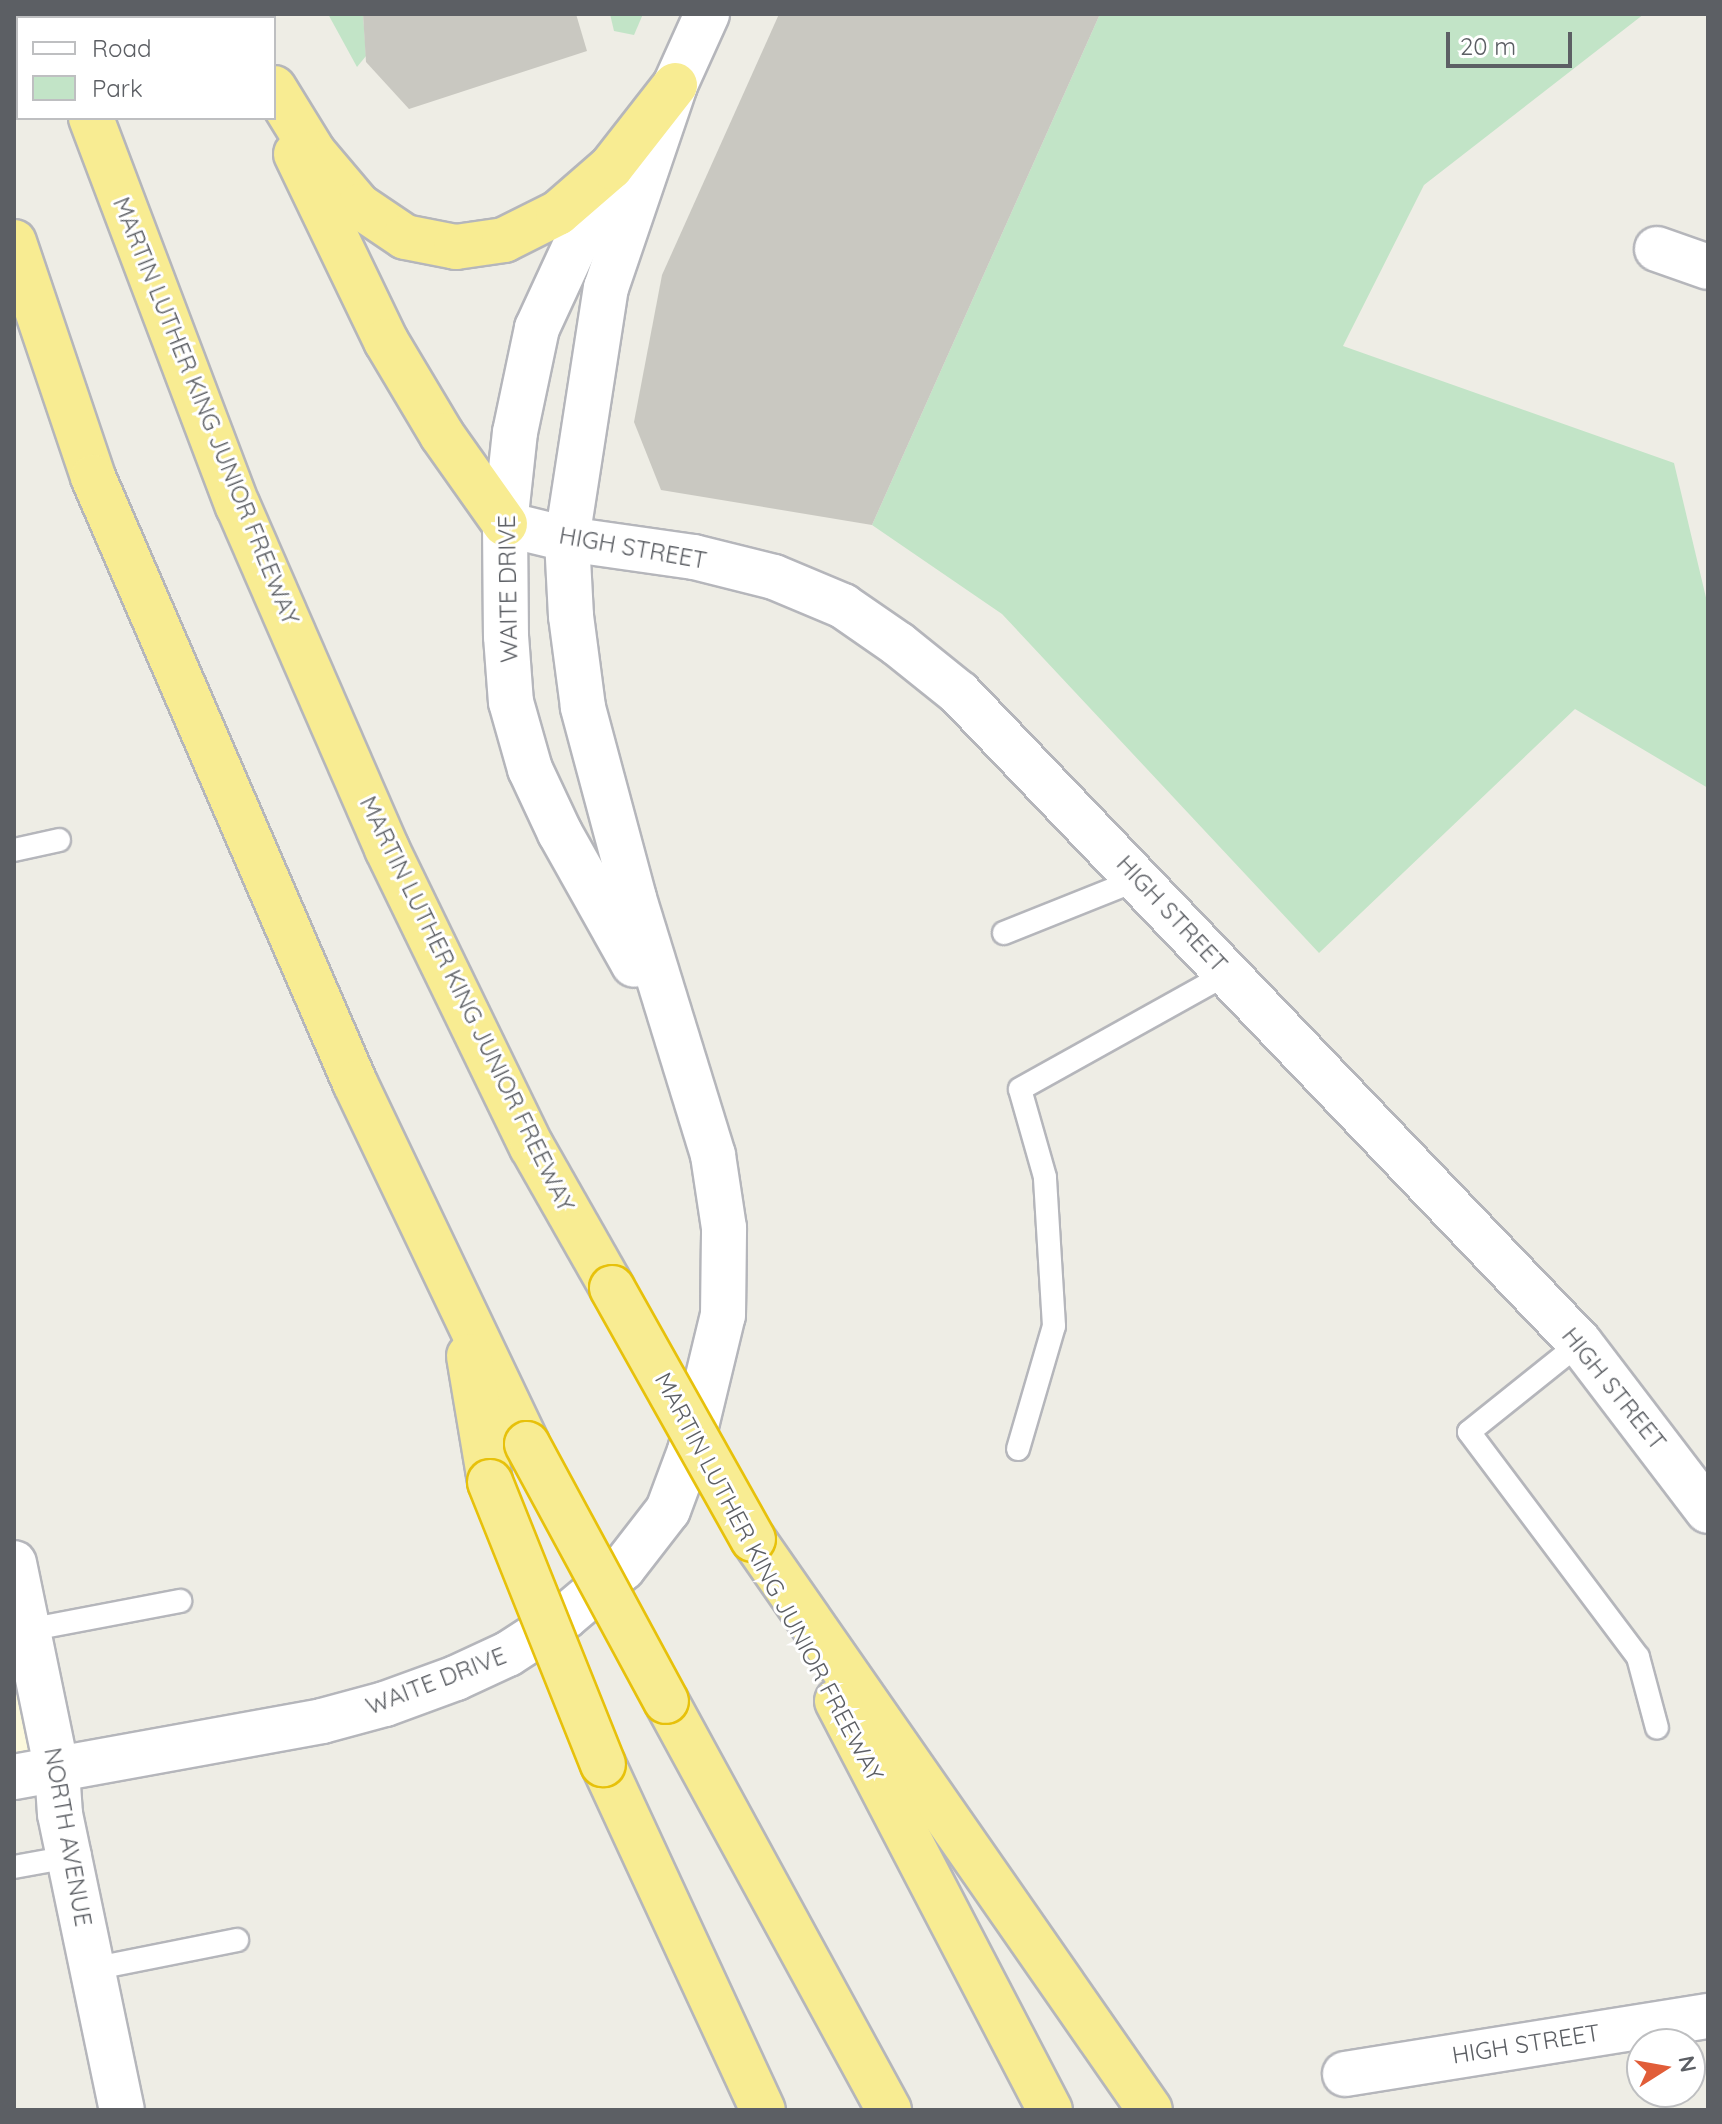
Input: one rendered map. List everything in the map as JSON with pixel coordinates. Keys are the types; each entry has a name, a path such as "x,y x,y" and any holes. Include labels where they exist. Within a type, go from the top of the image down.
{"highway":[{"path":"276,91 314,153 359,206 405,237 456,247 504,240 558,213 611,167 675,85"},
{"path":"276,109 386,341 442,435 505,524"},
{"name":"MARTIN LUTHER KING JUNIOR FREEWAY","path":"92,120 238,506 387,849 532,1147 753,1539 1050,2110"},
{"path":"14,242 93,477 355,1083 527,1444 889,2110"},
{"path":"461,1306 490,1482 603,1764 763,2110"},
{"path":"753,1539 1150,2110"}],"main road":[{"name":"WAITE DRIVE","path":"14,1777 322,1721 385,1704 508,1654 565,1617 623,1568 668,1510 690,1451 723,1315 724,1228 713,1155 695,1089 598,771 579,677 567,539 606,288 675,85 707,14"},
{"name":"WAITE DRIVE","path":"675,85 586,222 537,328 515,432 505,524 511,702 530,769 560,833 659,1011 695,1089"},
{"path":"1657,249 1708,267"},
{"name":"HIGH STREET","path":"505,524 567,539 694,557 774,577 843,606 959,693 1580,1343 1708,1511"},
{"name":"NORTH AVENUE","path":"14,1563 57,1770 60,1814 122,2110"},
{"name":"HIGH STREET","path":"1345,2074 1708,2016"}],"lane":[{"path":"14,850 59,840"},
{"path":"1004,933 1139,879"},
{"path":"1018,1449 1054,1326 1045,1177 1020,1089 1228,973"},
{"path":"1580,1343 1469,1432 1638,1657 1657,1728"},
{"path":"28,1630 180,1601"},
{"path":"14,1867 69,1857"},
{"path":"92,1969 237,1940"}],"shaded area":[{"path":"14,1626 43,1766 14,1771"}],"green space":[{"path":"328,14 363,14 366,56 357,67"},
{"path":"610,14 643,14 634,35 614,31"},
{"path":"1100,14 1644,14 1424,185 1343,346 1674,463 1708,606 1708,788 1575,709 1319,953 1002,614 872,525"}],"building":[{"path":"363,14 576,14 587,51 409,109 366,62"},
{"path":"779,14 1100,14 872,525 661,490 634,422 662,275"}]}
